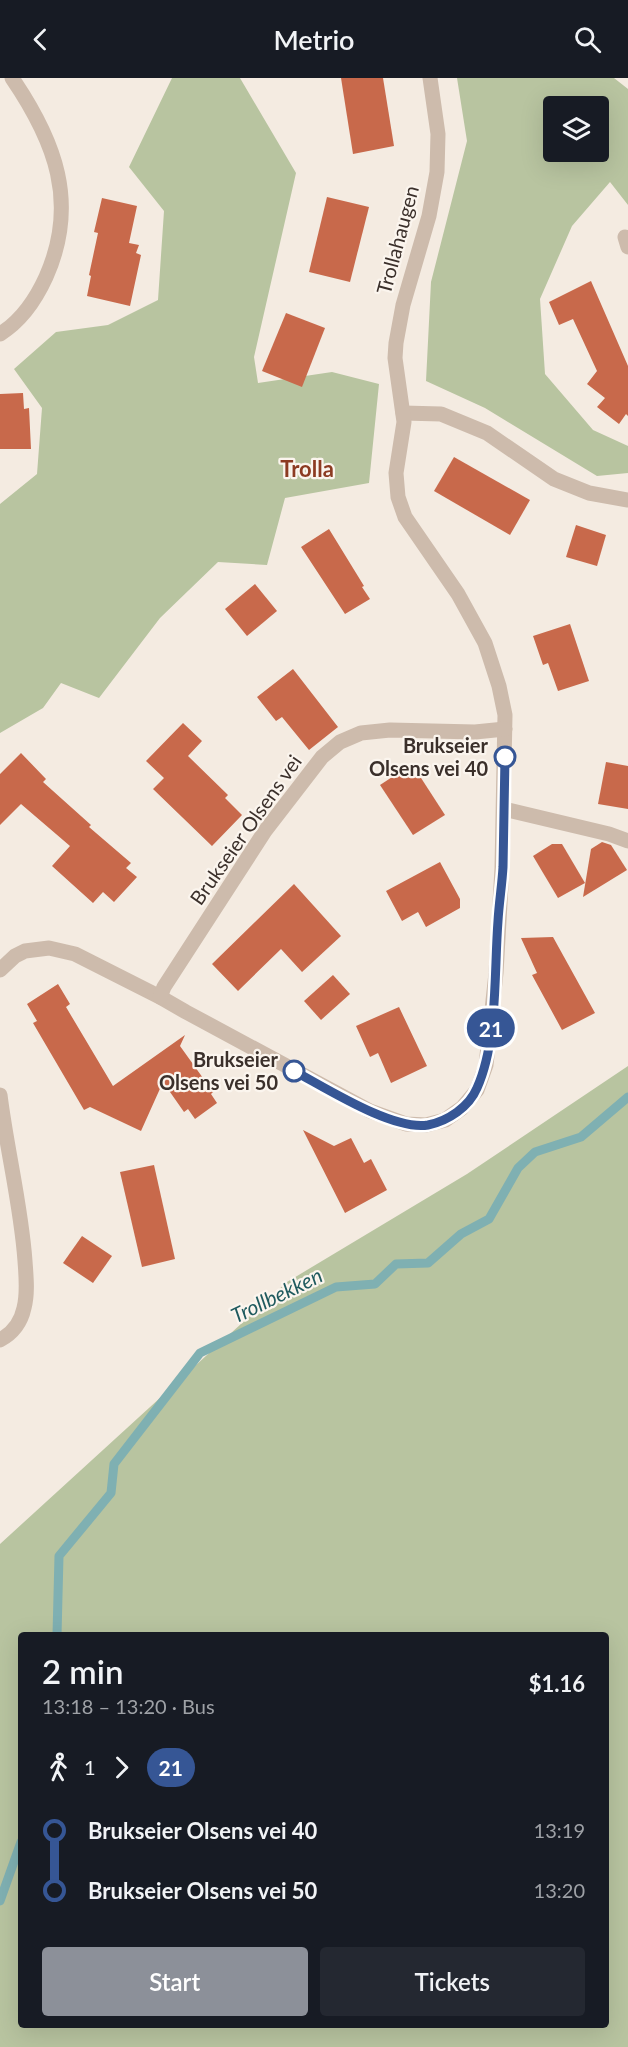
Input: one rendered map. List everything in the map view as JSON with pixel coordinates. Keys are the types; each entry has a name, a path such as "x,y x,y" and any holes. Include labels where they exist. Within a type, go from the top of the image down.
{"street":[{"path":"0,334 24,314 41,288 54,259 61,226 56,163 47,136 12,78"},
{"name":"Trollahaugen","path":"403,413 396,343 403,304 429,216 437,172 438,134 430,78"},
{"path":"0,970 15,956 25,951 49,948 75,954 160,996 370,1111 406,1124 426,1125 445,1120 462,1108 477,1090 486,1065 496,973 504,809 505,715 499,686 485,643 458,594 405,517 398,496 396,472 403,413 441,414 487,433 554,479 589,493 628,500"},
{"name":"Brukseier Olsens vei","path":"160,996 265,831 322,757 340,742 361,733 390,730 476,732 505,729"},
{"path":"504,809 609,834 628,841"},
{"path":"0,1095 23,1239 27,1292 20,1321 0,1340"}],"green space":[{"path":"172,78 240,78 296,173 254,357 258,383 332,372 379,384 369,483 285,498 267,565 218,562 160,618 99,698 61,683 43,708 0,733 0,504 37,474 42,408 14,369 56,332 108,325 158,300 164,211 129,167"},
{"path":"457,78 614,78 628,89 628,205 610,182 572,226 540,299 545,374 593,430 628,446 628,473 597,476 485,408 426,381 431,282 467,141"},
{"path":"628,1066 628,2047 0,2047 0,1544 287,1282 467,1174"}],"building":[{"path":"341,78 383,78 394,146 353,154"},
{"path":"327,197 369,207 350,282 309,272"},
{"path":"102,198 137,206 129,243 139,245 136,253 141,255 130,306 87,296 98,233 94,232"},
{"path":"591,281 628,366 628,416 626,414 619,424 597,407 605,398 587,384 597,371 573,319 559,325 549,302"},
{"path":"286,313 325,328 302,387 262,371"},
{"path":"23,393 24,409 29,408 31,449 0,449 0,394"},
{"path":"454,457 530,500 510,535 434,491"},
{"path":"576,525 606,535 597,566 566,557"},
{"path":"329,529 370,599 345,614 301,547"},
{"path":"255,584 277,611 247,636 225,609"},
{"path":"570,624 589,681 558,691 548,663 543,665 533,636"},
{"path":"293,669 338,727 309,750 282,717 276,721 257,697"},
{"path":"183,723 202,741 188,756 228,795 225,798 242,815 212,846 153,789 164,778 146,761"},
{"path":"21,753 46,779 43,782 91,825 89,827 131,863 126,868 137,877 114,902 103,892 93,903 52,866 70,846 21,804 0,825 0,774"},
{"path":"606,762 628,766 628,809 598,804"},
{"path":"412,764 445,815 413,835 380,785"},
{"path":"602,842 611,845 627,870 583,897 591,849"},
{"path":"552,844 562,844 585,883 558,898 533,856"},
{"path":"440,862 460,899 460,908 426,927 418,912 402,921 386,891"},
{"path":"294,884 341,936 302,972 281,949 238,991 212,964"},
{"path":"553,937 595,1013 562,1030 532,975 537,973 521,938"},
{"path":"333,975 350,994 321,1020 304,1001"},
{"path":"58,984 70,1004 66,1007 113,1086 185,1035 180,1046 213,1092 211,1094 217,1103 195,1119 188,1109 184,1112 163,1082 141,1131 90,1107 84,1110 33,1023 37,1021 27,1004"},
{"path":"399,1007 427,1066 391,1083 378,1053 370,1057 356,1026"},
{"path":"303,1130 334,1146 351,1138 364,1163 371,1159 387,1190 345,1213"},
{"path":"154,1165 175,1259 142,1267 120,1172"},
{"path":"82,1236 112,1256 93,1283 63,1263"}],"waterway":[{"name":"Trollbekken","path":"57,1632 59,1556 111,1493 114,1464 200,1353 336,1287 375,1284 396,1264 428,1263 461,1234 489,1219 518,1168 535,1152 581,1137 628,1097"},
{"name":"Trollbekken","path":"0,1901 18,1850"}],"bus line":[{"name":"21","path":"294,1071 370,1111 406,1124 426,1125 445,1120 462,1108 477,1090 486,1065 496,973 505,757"}],"place":[{"name":"Brukseier Olsens vei 40","path":"505,757"},
{"name":"Brukseier Olsens vei 50","path":"294,1071"}],"district":[{"name":"Trolla","path":"307,469"}]}
